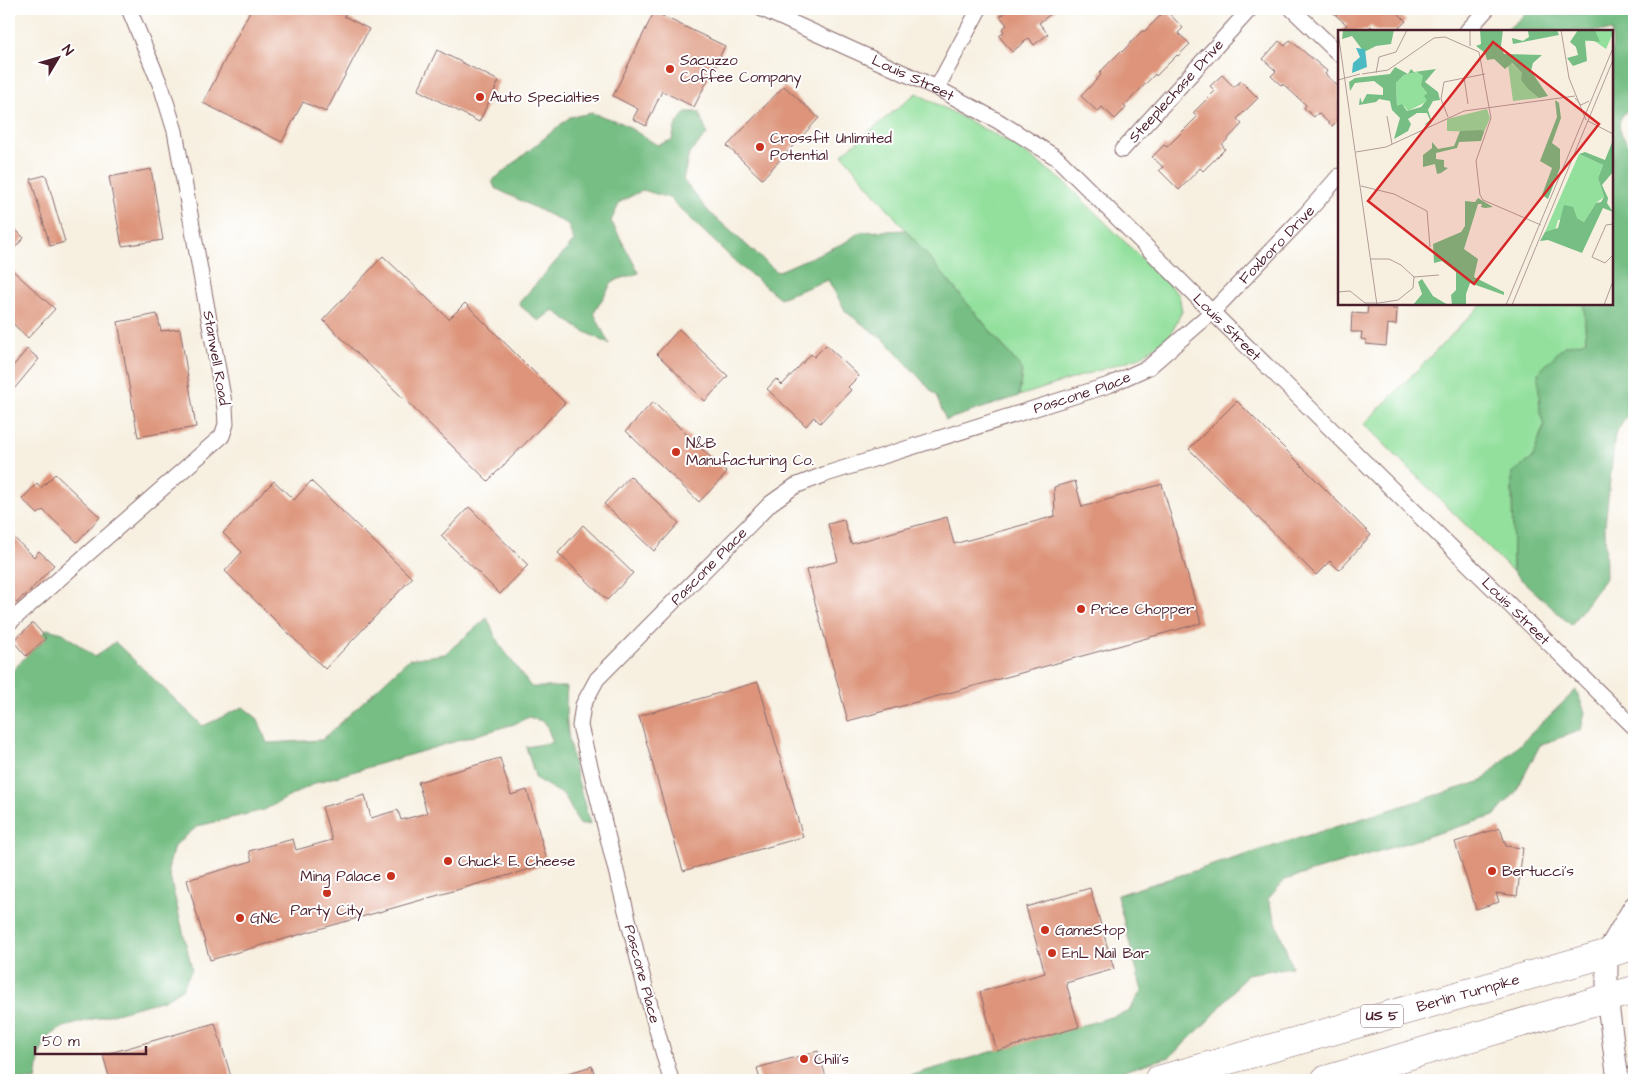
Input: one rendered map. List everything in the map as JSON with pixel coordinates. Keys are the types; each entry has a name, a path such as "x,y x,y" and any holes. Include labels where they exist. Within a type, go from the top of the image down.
{"highway":[{"name":"Berlin Turnpike","path":"1158,1080 1634,946"},
{"path":"1325,1080 1634,990"}],"main road":[{"path":"1618,1080 1607,997 1607,953 1634,907"}],"street":[{"name":"Stanwell Road","path":"10,622 222,436 226,424 175,131 162,89 129,9"},
{"name":"Louis Street","path":"762,9 937,88 1058,158 1634,727"},
{"path":"937,88 979,9"},
{"name":"Steeplechase Drive","path":"1122,150 1250,9"},
{"path":"1292,9 1338,53"},
{"path":"1468,30 1487,9"},
{"name":"Foxboro Drive","path":"1212,312 1305,215 1338,177"},
{"name":"Pascone Place","path":"671,1080 646,991 580,726 584,705 597,679 769,506 795,486 826,474 1109,386 1148,367 1212,312"}],"green space":[{"path":"1528,9 1634,9 1634,107 1622,116 1619,124 1623,137 1634,152 1634,404 1615,435 1605,525 1606,577 1571,625 1513,572 1512,473 1532,459 1544,425 1540,412 1538,373 1564,346 1586,341 1584,305 1613,305 1613,30 1506,30 1520,19"},
{"path":"916,93 1016,146 1063,181 1179,295 1182,311 1170,336 1140,357 1019,396 1022,369 842,154"},
{"path":"685,112 699,112 707,134 689,154 683,180 709,212 777,272 844,243 860,232 906,230 1022,369 1019,396 946,420 936,396 888,343 846,312 828,280 780,298 740,266 669,198 643,190 620,202 611,221 639,273 613,281 594,313 609,344 578,328 553,310 539,321 518,304 574,241 568,224 495,188 492,181 570,117 592,113 622,123 657,145 672,140 675,127"},
{"path":"1481,305 1584,305 1586,341 1564,346 1540,412 1544,425 1532,459 1512,473 1513,572 1364,424"},
{"path":"487,618 498,642 531,687 567,687 566,705 569,739 590,824 580,825 564,795 536,779 526,747 553,742 545,722 529,717 514,724 315,783 264,810 198,826 174,846 168,869 192,969 182,989 164,1000 64,1027 49,1036 40,1053 36,1080 9,1080 9,675 26,656 46,639 42,634 47,629 63,633 95,657 115,642 203,726 243,707 258,719 267,743 322,740 409,659 445,654"},
{"path":"1576,690 1585,712 1581,730 1540,745 1515,793 1494,816 1285,880 1268,899 1292,967 1247,974 1211,1018 1170,1057 1093,1080 905,1080 905,1077 1128,1012 1142,991 1117,895 1482,781"}],"building":[{"path":"251,9 348,9 344,16 369,29 326,112 303,102 282,142 203,103"},
{"path":"1010,9 1057,9 1039,23 1048,34 1034,45 1029,38 1012,52 999,36 1004,32 1002,29 1007,25 1000,16"},
{"path":"1329,9 1394,9 1406,21 1397,30 1375,30 1371,26 1367,30 1342,30 1347,25"},
{"path":"1166,10 1183,28 1178,33 1190,44 1156,76 1155,74 1124,106 1126,108 1115,119 1102,107 1098,112 1081,96 1101,75 1099,73"},
{"name":"Sacuzzo Coffee Company","path":"654,12 725,46 694,107 662,91 646,126 633,119 638,109 613,96"},
{"path":"1290,40 1327,71 1325,74 1338,86 1338,120 1332,126 1318,113 1314,117 1304,108 1306,105 1271,76 1276,71 1263,59 1279,41 1285,46"},
{"path":"437,50 499,81 479,122 418,90"},
{"path":"1222,75 1234,87 1241,81 1258,98 1237,119 1242,124 1222,145 1225,149 1203,171 1200,168 1179,190 1159,170 1163,167 1152,157 1164,145 1167,147 1197,117 1193,113 1215,91 1210,86"},
{"path":"784,86 819,118 762,179 727,146"},
{"path":"151,169 163,240 122,246 109,177"},
{"path":"46,175 65,242 50,246 31,179"},
{"path":"9,223 24,238 9,254"},
{"path":"383,256 449,319 465,303 565,403 488,481 323,320"},
{"path":"9,267 55,309 28,338 9,320"},
{"path":"1368,305 1393,305 1393,309 1397,309 1396,325 1388,324 1386,346 1366,344 1366,340 1361,339 1362,332 1351,332 1352,313 1367,314"},
{"path":"157,314 161,331 180,329 196,427 138,437 118,322"},
{"path":"679,329 728,376 705,401 657,354"},
{"path":"826,345 859,376 848,387 851,390 820,423 814,417 806,426 767,389 776,379 782,385 811,354 814,357"},
{"path":"27,349 39,359 9,395 9,371"},
{"path":"1237,401 1371,535 1339,570 1330,561 1316,575 1189,449"},
{"name":"N&B Manufacturing Co.","path":"653,402 727,473 699,502 626,431"},
{"path":"55,474 100,517 77,542 43,510 38,514 22,499 37,483 41,488"},
{"path":"630,476 679,523 654,551 604,504"},
{"path":"274,481 294,500 311,481 412,578 325,669 225,571 242,552 223,533"},
{"path":"1075,481 1082,507 1162,484 1201,623 848,721 806,570 838,561 828,524 844,520 851,544 947,517 954,544 1055,516 1054,487"},
{"path":"469,507 528,565 500,594 441,536"},
{"path":"583,525 633,573 607,600 558,553"},
{"path":"9,533 34,557 39,551 54,565 17,603 9,595"},
{"path":"33,623 46,638 26,656 13,641"},
{"path":"758,682 803,837 683,871 639,716"},
{"path":"500,758 511,795 527,790 548,864 210,960 187,880 252,861 249,851 293,839 296,850 332,840 322,807 365,795 371,818 398,810 401,820 427,813 418,782"},
{"name":"Bertucci's","path":"1500,828 1506,846 1523,848 1517,896 1496,893 1499,902 1476,909 1455,842"},
{"path":"1090,888 1114,969 1066,983 1079,1027 997,1051 980,992 1045,973 1026,907"},
{"path":"215,1023 232,1080 110,1080 103,1055"},
{"name":"Chili's","path":"818,1051 827,1080 760,1080 757,1068"},
{"path":"592,1066 596,1080 556,1080 556,1077"}],"place":[{"name":"Sacuzzo Coffee Company","path":"670,69"},
{"name":"Auto Specialties","path":"480,97"},
{"name":"Crossfit Unlimited Potential","path":"760,147"},
{"name":"N&B Manufacturing Co.","path":"676,452"},
{"name":"Price Chopper","path":"1081,609"},
{"name":"Chuck E. Cheese","path":"448,861"},
{"name":"Bertucci's","path":"1492,871"},
{"name":"Ming Palace","path":"391,876"},
{"name":"Party City","path":"327,893"},
{"name":"GNC","path":"240,918"},
{"name":"GameStop","path":"1045,930"},
{"name":"EnL Nail Bar","path":"1052,953"},
{"name":"Chili's","path":"804,1059"}]}
